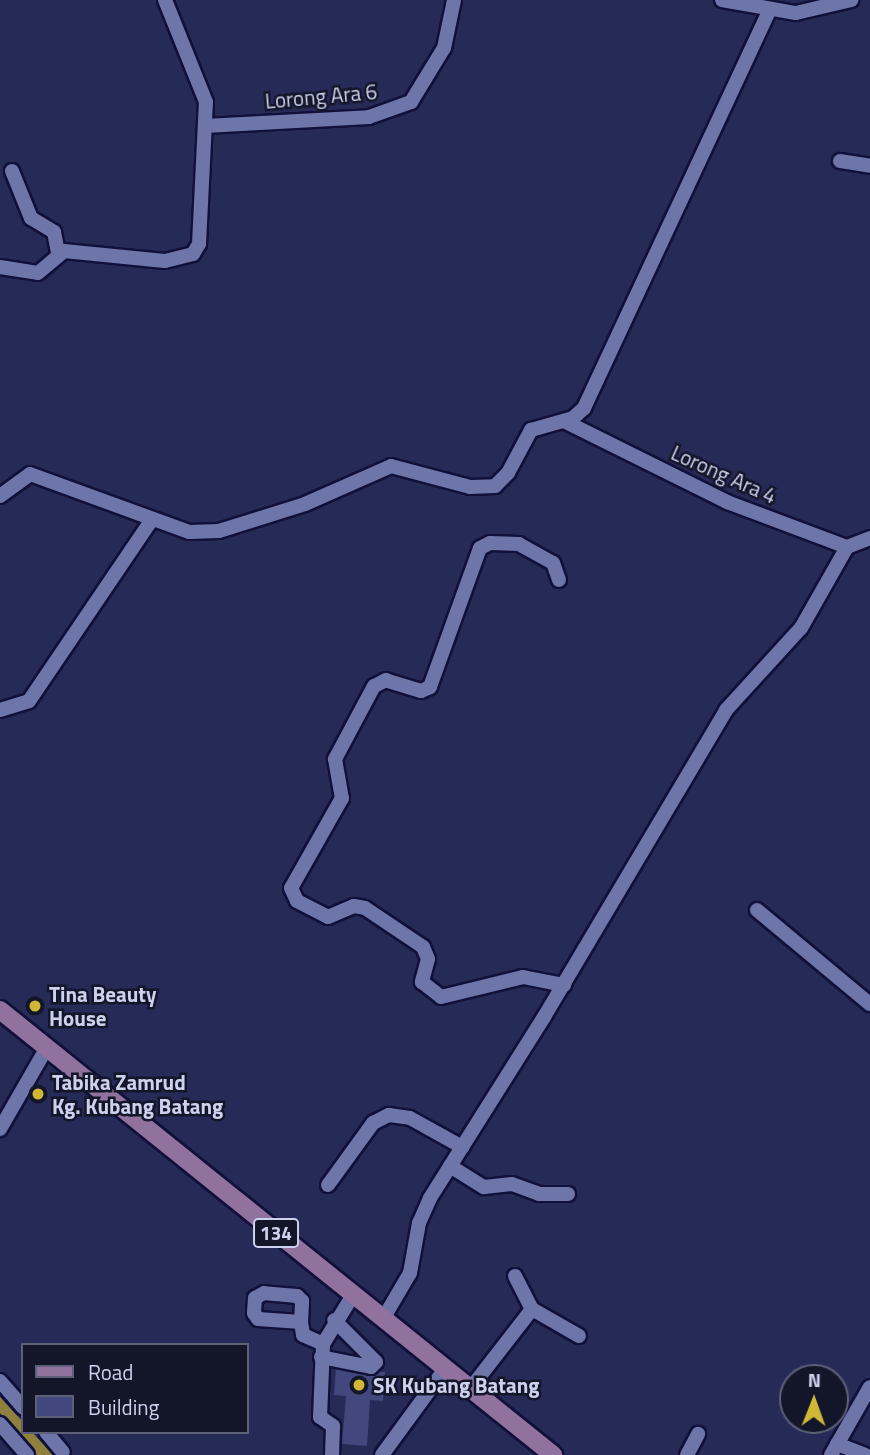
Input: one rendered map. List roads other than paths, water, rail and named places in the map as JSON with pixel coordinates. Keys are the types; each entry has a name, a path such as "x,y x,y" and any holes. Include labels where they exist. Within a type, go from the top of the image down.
{"main road":[{"name":"134","path":"0,1010 553,1455"}],"street":[{"path":"0,267 38,273 58,253 76,250 145,261 181,259 193,254 202,231 204,91 165,0"},
{"name":"Lorong Ara 6","path":"205,126 369,117 411,102 444,48 454,0"},
{"path":"722,0 770,9 809,12 851,0"},
{"path":"0,496 30,474 151,521 189,531 219,531 305,504 391,466 470,488 495,486 508,473 531,429 564,421 584,408 770,9"},
{"path":"840,160 870,166"},
{"path":"12,171 32,219 54,232 58,253"},
{"name":"Lorong Ara 4","path":"564,421 727,502 847,547"},
{"path":"0,710 29,701 151,521"},
{"path":"383,1319 411,1273 419,1223 450,1166 564,985 726,710 801,628 847,547 870,538"},
{"path":"559,580 553,563 519,544 491,543 480,548 430,687 421,691 386,680 374,686 335,759 342,798 291,888 298,901 325,916 335,917 362,906 423,947 428,959 422,982 441,997 523,977 564,985"},
{"path":"757,910 870,1004"},
{"path":"0,1129 46,1049"},
{"path":"328,1185 373,1123 389,1115 410,1118 462,1147"},
{"path":"450,1166 484,1187 512,1184 538,1194 568,1194"},
{"path":"515,1276 532,1309 579,1336"},
{"path":"336,1454 333,1426 320,1418 322,1350 334,1321 353,1295"},
{"path":"470,1389 532,1309"},
{"path":"301,1322 303,1335 322,1350 371,1367 376,1362 334,1321"},
{"path":"382,1455 445,1369"},
{"path":"0,1381 21,1405"},
{"path":"864,1455 834,1450 870,1387"},
{"path":"0,1424 27,1455"},
{"path":"48,1434 63,1451"},
{"path":"687,1455 698,1434"}],"place":[{"name":"Tina Beauty House","path":"35,1006"},
{"name":"Tabika Zamrud Kg. Kubang Batang","path":"38,1094"},
{"name":"SK Kubang Batang","path":"359,1385"}]}
